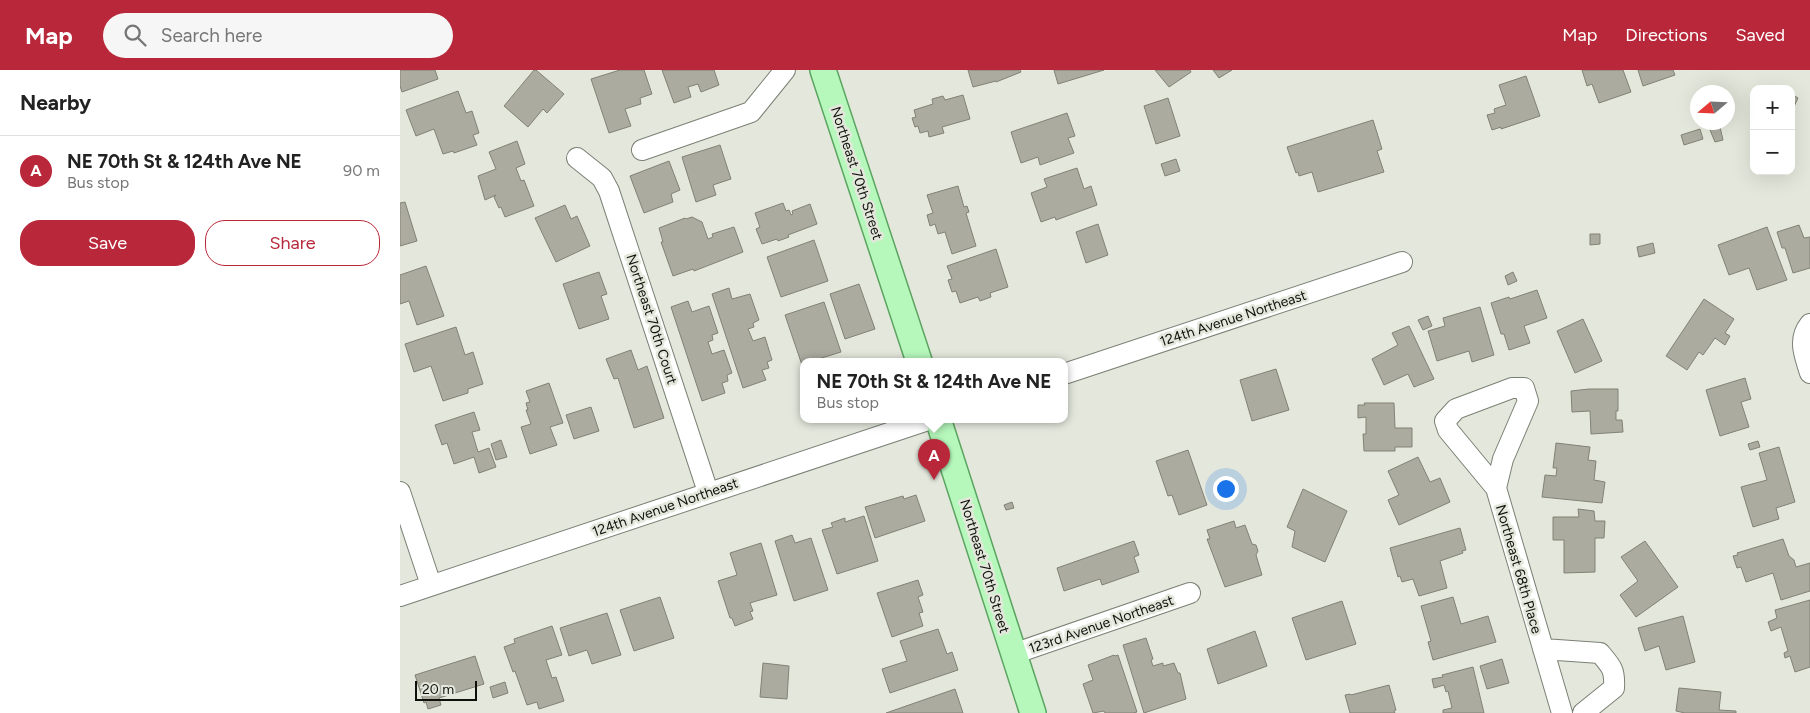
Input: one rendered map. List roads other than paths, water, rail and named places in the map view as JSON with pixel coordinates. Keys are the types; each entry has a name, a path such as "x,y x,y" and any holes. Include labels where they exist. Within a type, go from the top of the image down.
{"main road":[{"name":"Northeast 70th Street","path":"823,70 918,358"},
{"name":"Northeast 70th Street","path":"939,423 1033,713"}],"street":[{"path":"642,150 751,112 785,70"},
{"name":"Northeast 70th Court","path":"577,158 602,178 609,190 708,492"},
{"name":"124th Avenue Northeast","path":"1068,373 1402,262"},
{"path":"1810,324 1805,330 1801,344 1810,373"},
{"name":"Northeast 68th Place","path":"1496,488 1503,459 1528,401 1524,388 1512,388 1456,409 1445,421 1448,430 1496,488 1562,713"},
{"name":"124th Avenue Northeast","path":"400,596 919,423"},
{"path":"400,492 431,585"},
{"name":"123rd Avenue Northeast","path":"1013,654 1190,593"},
{"name":"Northeast 68th Place","path":"1543,649 1600,653 1612,667 1615,675 1614,688 1583,713"}],"place":[{"name":"NE 70th St & 124th Ave NE","path":"934,480"}]}
